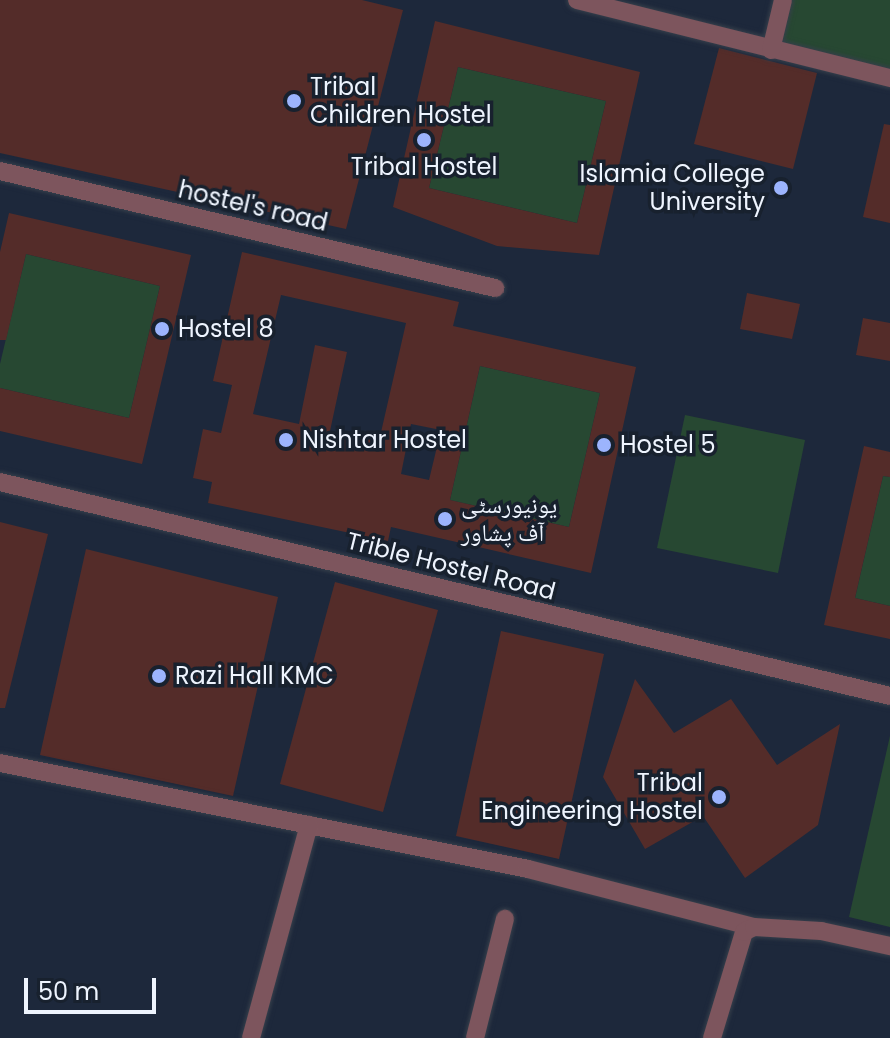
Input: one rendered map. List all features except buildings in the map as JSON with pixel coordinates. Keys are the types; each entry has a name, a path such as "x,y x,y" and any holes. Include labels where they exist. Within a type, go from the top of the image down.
{"street":[{"path":"577,0 890,78"},
{"path":"771,50 783,0"},
{"name":"hostel's road","path":"0,171 495,288"},
{"name":"Trible Hostel Road","path":"0,482 890,696"},
{"path":"0,763 528,869 754,927 821,931 890,946"},
{"path":"251,1038 309,825"},
{"path":"475,1038 505,919"},
{"path":"712,1038 738,941 754,927"}],"shaded area":[{"name":"یونیورسٹی آف پشاور","path":"0,0 890,0 890,1038 0,1038"}],"green space":[{"path":"783,0 890,0 890,78 771,50"},
{"path":"458,67 606,101 577,223 429,188"},
{"path":"26,254 160,286 129,418 0,388 0,364"},
{"path":"480,366 600,393 569,527 450,500"},
{"path":"685,415 805,440 778,573 657,548"},
{"path":"883,476 890,477 890,606 855,598"},
{"path":"890,736 890,927 849,917"}],"place":[{"name":"Tribal Children Hostel","path":"294,101"},
{"name":"Tribal Hostel","path":"424,140"},
{"name":"Islamia College University","path":"781,188"},
{"name":"Hostel 8","path":"162,329"},
{"name":"Nishtar Hostel","path":"286,440"},
{"name":"Hostel 5","path":"604,445"},
{"name":"یونیورسٹی آف پشاور","path":"445,519"},
{"name":"Razi Hall KMC","path":"159,676"},
{"name":"Tribal Engineering Hostel","path":"719,797"}]}
